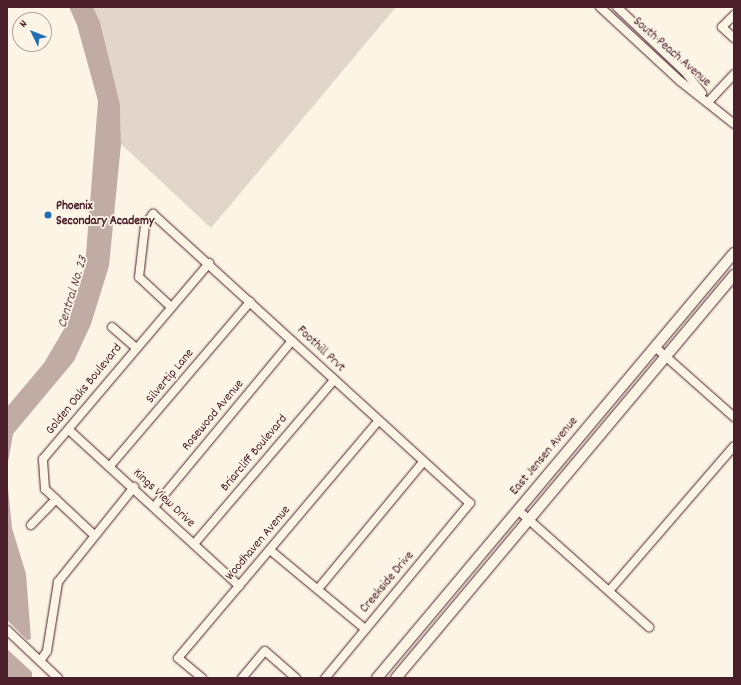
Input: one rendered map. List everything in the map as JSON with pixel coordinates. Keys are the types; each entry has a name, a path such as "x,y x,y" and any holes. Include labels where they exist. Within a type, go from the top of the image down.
{"main road":[{"name":"East Jensen Avenue","path":"377,678 734,253"},
{"path":"396,678 734,275"}],"street":[{"name":"South Peach Avenue","path":"600,7 680,81 709,101"},
{"name":"South Peach Avenue","path":"619,8 685,72 709,101 734,124"},
{"path":"734,15 722,27 734,38"},
{"path":"709,101 734,74"},
{"name":"Foothill Prvt","path":"170,306 139,277 145,225 153,214 209,263 378,421 470,503"},
{"name":"Golden Oaks Boulevard","path":"94,535 45,489 43,459 69,430 170,306 209,263"},
{"name":"Silvertip Lane","path":"110,466 250,302"},
{"path":"112,327 136,348"},
{"name":"Rosewood Avenue","path":"154,507 292,341"},
{"path":"655,347 734,417"},
{"name":"Briarcliff Boulevard","path":"194,544 334,380"},
{"name":"Woodhaven Avenue","path":"202,678 178,658 378,421"},
{"name":"Kings View Drive","path":"69,430 134,487 239,586"},
{"path":"609,591 734,446"},
{"path":"318,590 423,462"},
{"path":"40,661 48,651 58,582 94,535 134,487"},
{"path":"31,525 56,499"},
{"name":"Creekside Drive","path":"325,678 470,503"},
{"path":"518,510 530,519 649,628"},
{"path":"270,550 365,629"},
{"path":"7,630 58,678"},
{"path":"242,678 265,651 296,678"}],"shaded area":[{"path":"69,7 93,7 100,22 120,104 121,144 109,266 91,324 74,361 13,434 7,468 7,407 44,363 67,324 85,267 98,101 77,25"},
{"path":"93,7 396,7 211,228 121,144 120,104 100,22"},
{"path":"7,478 12,528 26,574 31,639 27,640 8,621"},
{"path":"7,649 32,672 32,678 7,678"}],"place":[{"name":"Phoenix Secondary Academy","path":"48,215"}],"water label":[{"name":"Central No. 23","path":"73,292"}]}
